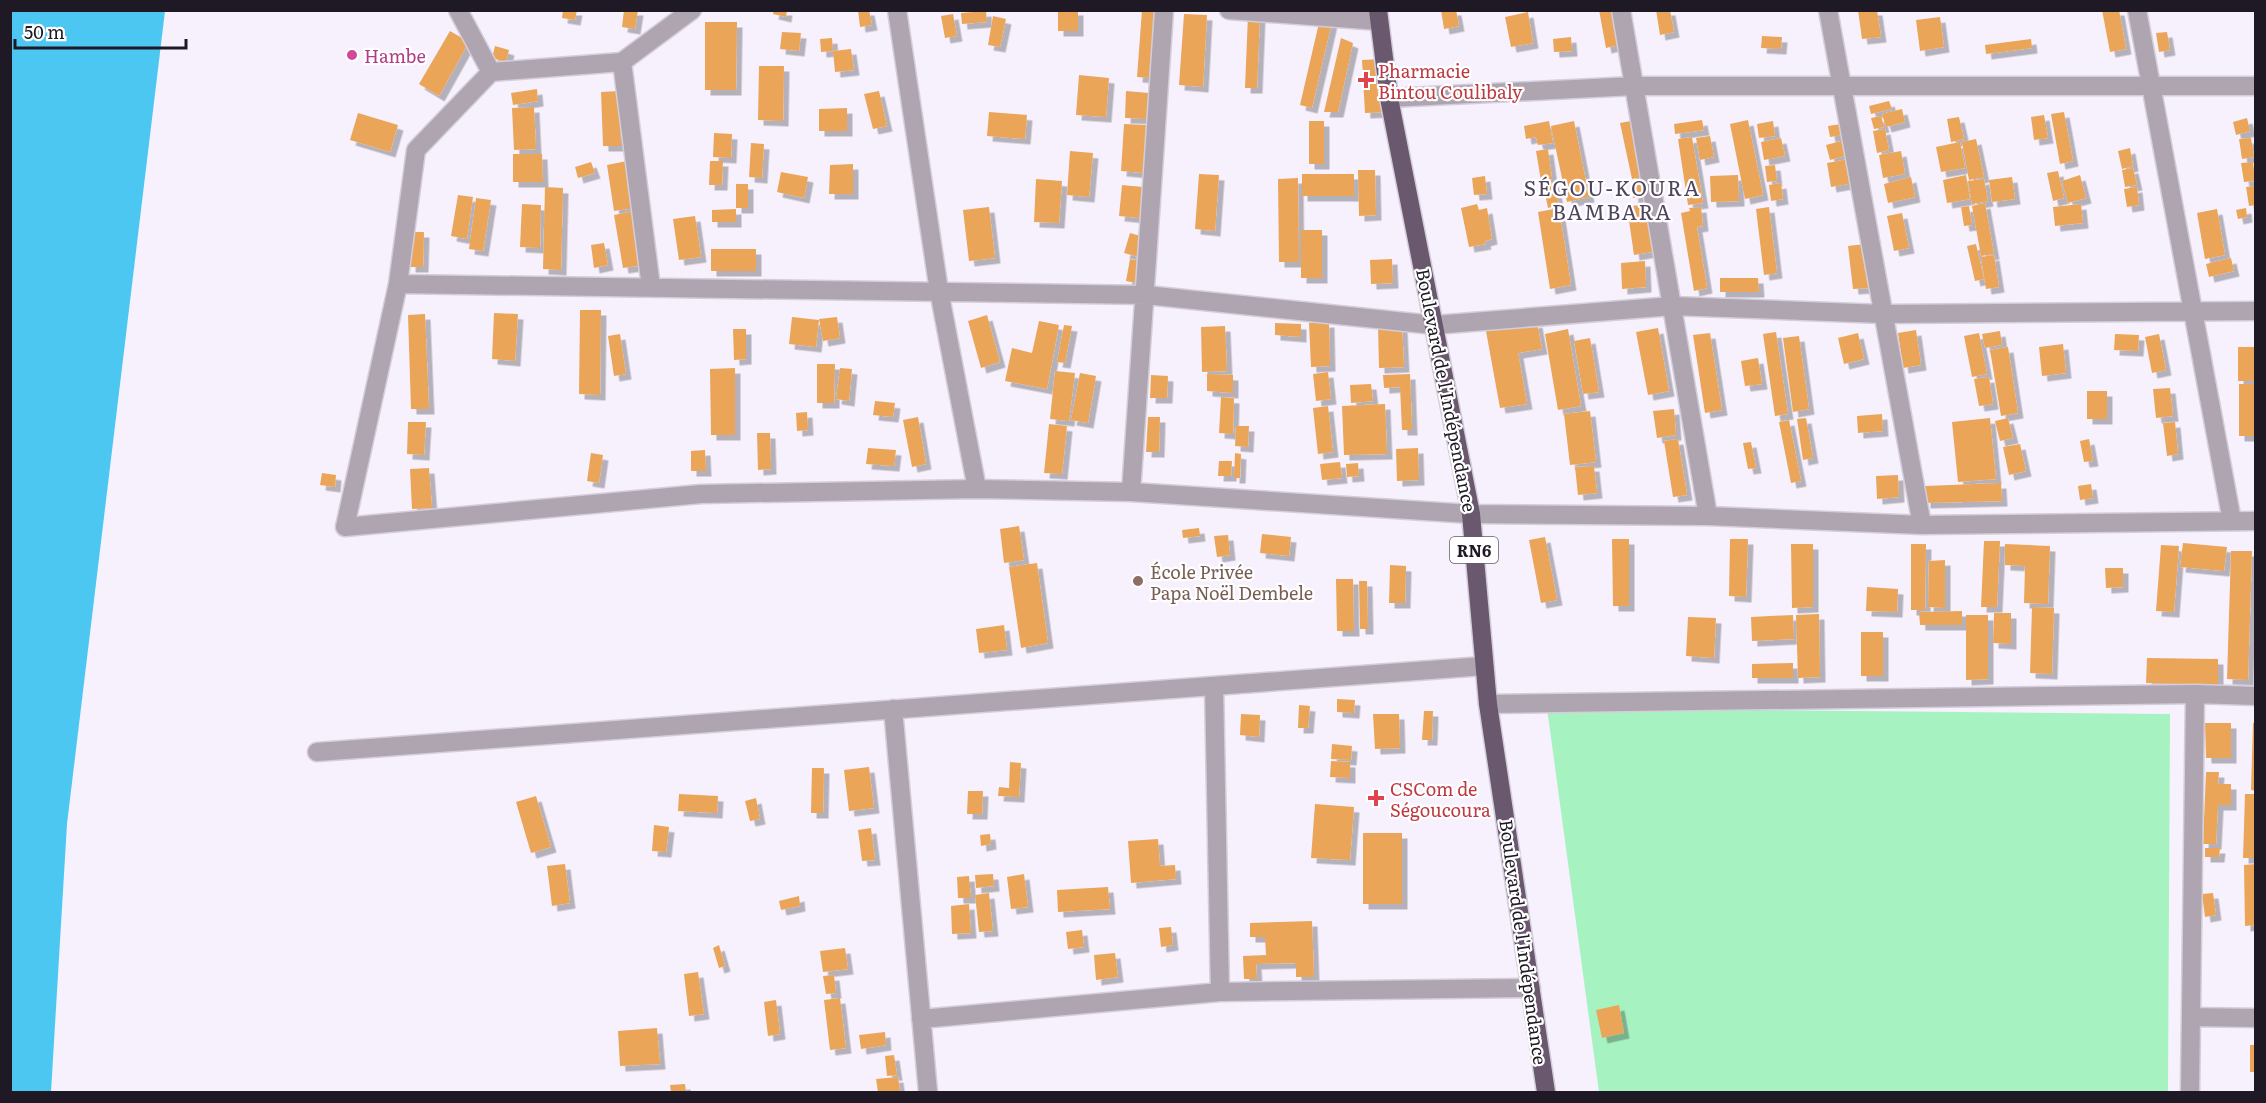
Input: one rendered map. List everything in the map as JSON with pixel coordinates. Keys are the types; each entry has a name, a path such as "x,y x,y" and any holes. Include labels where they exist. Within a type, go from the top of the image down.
{"highway":[{"name":"Boulevard de l'Indépendance","path":"1378,16 1389,98 1472,514 1488,704 1546,1092"}],"street":[{"path":"458,10 491,72"},
{"path":"692,10 622,62 491,72 416,150 399,284 345,527 701,495 976,489 1131,492 1472,514 1708,516 1922,525 2256,521"},
{"path":"897,10 939,291 976,489"},
{"path":"1131,492 1164,10"},
{"path":"1229,10 1378,16"},
{"path":"1621,10 1708,516"},
{"path":"1828,10 1922,525"},
{"path":"2137,10 2232,521"},
{"path":"622,62 651,286"},
{"path":"1389,98 1634,86 2256,86"},
{"path":"399,284 1146,295 1434,325 1673,306 1883,314 2256,311"},
{"path":"317,752 1484,666"},
{"path":"1214,686 1220,992"},
{"path":"2190,1092 2195,694"},
{"path":"1488,704 2195,694 2256,696"},
{"path":"893,710 928,1092"},
{"path":"921,1019 1220,992 1531,988"},
{"path":"2191,1017 2256,1018"}],"green space":[{"path":"1547,708 2170,714 2168,1092 1599,1092"}],"water":[{"path":"10,11 165,11 67,824 51,1092 10,1092"}],"building":[{"path":"563,10 577,10 575,20 562,18"},
{"path":"624,10 638,10 635,29 622,27"},
{"path":"774,10 787,10 786,17 773,14"},
{"path":"858,10 869,10 872,25 860,27"},
{"path":"1058,10 1078,10 1078,31 1058,31"},
{"path":"1142,10 1167,10 1162,79 1137,77"},
{"path":"1441,10 1456,10 1459,26 1444,29"},
{"path":"1599,10 1614,10 1619,45 1606,48"},
{"path":"1656,10 1670,10 1674,32 1660,35"},
{"path":"1858,10 1877,10 1881,37 1862,39"},
{"path":"2102,10 2119,10 2126,49 2110,52"},
{"path":"986,11 987,22 962,24 961,13"},
{"path":"1528,12 1533,43 1511,47 1505,17"},
{"path":"953,14 957,36 945,38 941,16"},
{"path":"1184,14 1207,15 1203,87 1179,85"},
{"path":"1321,14 1333,17 1312,108 1300,105"},
{"path":"1248,15 1260,15 1257,88 1245,88"},
{"path":"993,16 1006,19 1000,47 988,45"},
{"path":"1940,17 1944,47 1920,51 1916,20"},
{"path":"705,22 737,22 736,90 705,90"},
{"path":"450,31 469,42 439,96 419,84"},
{"path":"782,32 801,33 799,51 780,49"},
{"path":"2167,32 2170,50 2159,52 2156,33"},
{"path":"1762,36 1782,37 1781,49 1761,48"},
{"path":"1571,37 1572,51 1554,52 1553,39"},
{"path":"832,38 833,51 821,52 820,39"},
{"path":"1341,38 1353,43 1338,112 1324,112"},
{"path":"2031,39 2032,48 1986,54 1985,45"},
{"path":"495,46 509,50 506,62 492,58"},
{"path":"851,49 854,70 835,72 833,51"},
{"path":"1382,59 1386,112 1365,113 1362,60"},
{"path":"759,66 784,66 783,121 758,120"},
{"path":"1079,75 1109,78 1106,117 1076,115"},
{"path":"537,89 538,101 513,105 511,93"},
{"path":"619,91 621,146 603,146 601,92"},
{"path":"879,91 887,126 873,129 864,94"},
{"path":"1126,91 1149,93 1147,119 1125,118"},
{"path":"1889,101 1892,109 1871,114 1869,106"},
{"path":"534,107 536,149 514,150 512,108"},
{"path":"847,108 847,131 819,131 819,109"},
{"path":"1902,109 1905,122 1886,127 1882,114"},
{"path":"989,112 1027,115 1025,139 987,136"},
{"path":"2064,112 2073,161 2060,164 2051,114"},
{"path":"358,113 398,125 390,152 350,140"},
{"path":"2044,115 2048,138 2034,140 2031,117"},
{"path":"1881,116 1884,127 1874,129 1871,118"},
{"path":"1959,117 1964,139 1951,142 1947,119"},
{"path":"2247,118 2250,131 2236,135 2233,122"},
{"path":"1636,120 1647,176 1632,179 1620,123"},
{"path":"1702,120 1704,130 1675,134 1674,124"},
{"path":"1748,120 1763,195 1745,199 1730,124"},
{"path":"1309,121 1324,121 1324,164 1309,164"},
{"path":"1549,121 1553,143 1538,145 1536,137 1526,139 1524,126"},
{"path":"1574,121 1589,197 1567,202 1551,126"},
{"path":"1773,121 1775,136 1759,138 1757,124"},
{"path":"1124,124 1147,125 1144,173 1121,171"},
{"path":"1841,124 1843,135 1830,137 1828,126"},
{"path":"1885,129 1889,150 1877,153 1873,131"},
{"path":"714,133 732,134 731,158 713,157"},
{"path":"1710,136 1714,157 1700,160 1696,138"},
{"path":"1692,137 1703,203 1688,205 1678,139"},
{"path":"1781,138 1785,156 1764,160 1761,142"},
{"path":"2251,138 2254,157 2242,159 2239,139"},
{"path":"1976,139 1984,177 1969,180 1962,142"},
{"path":"1845,140 1849,155 1830,160 1826,145"},
{"path":"1960,142 1965,168 1941,172 1936,147"},
{"path":"751,143 764,144 762,178 749,177"},
{"path":"2130,148 2133,166 2122,169 2118,151"},
{"path":"1548,149 1552,179 1541,181 1536,151"},
{"path":"1070,151 1093,153 1089,197 1067,195"},
{"path":"1901,151 1905,174 1883,178 1879,155"},
{"path":"513,154 542,154 543,182 513,182"},
{"path":"1849,159 1853,183 1831,187 1827,163"},
{"path":"627,161 634,208 614,211 607,165"},
{"path":"710,161 723,161 722,185 709,185"},
{"path":"591,162 595,173 578,178 575,167"},
{"path":"2253,162 2255,181 2244,182 2241,163"},
{"path":"853,164 853,194 829,194 830,165"},
{"path":"1775,165 1777,181 1767,182 1765,166"},
{"path":"2133,168 2137,185 2125,187 2122,170"},
{"path":"1358,170 1375,170 1376,215 1359,216"},
{"path":"2058,171 2064,198 2053,201 2047,173"},
{"path":"781,172 808,177 804,198 777,192"},
{"path":"1199,174 1219,175 1215,231 1195,229"},
{"path":"1302,174 1354,174 1354,196 1302,196"},
{"path":"1738,175 1739,201 1711,202 1710,176"},
{"path":"1966,175 1970,199 1947,203 1943,180"},
{"path":"2080,175 2086,198 2068,203 2062,181"},
{"path":"1485,176 1487,194 1474,195 1472,178"},
{"path":"1911,177 1915,197 1888,203 1884,184"},
{"path":"2012,177 2015,199 1992,202 1989,180"},
{"path":"1298,178 1299,262 1279,262 1278,179"},
{"path":"1036,179 1062,181 1059,223 1034,222"},
{"path":"1984,179 1988,201 1972,204 1968,181"},
{"path":"1554,182 1559,205 1548,208 1543,184"},
{"path":"1781,183 1783,199 1771,201 1769,185"},
{"path":"736,184 748,184 748,208 736,208"},
{"path":"1646,184 1648,197 1633,198 1632,185"},
{"path":"1122,185 1143,187 1140,218 1119,216"},
{"path":"2255,186 2256,205 2249,206 2246,187"},
{"path":"545,187 563,188 561,270 543,269"},
{"path":"2137,187 2139,205 2127,207 2124,189"},
{"path":"458,195 473,197 467,239 451,236"},
{"path":"476,198 491,200 483,251 469,249"},
{"path":"1650,203 1657,251 1634,255 1627,207"},
{"path":"1985,203 1994,254 1981,256 1972,206"},
{"path":"522,204 541,205 540,248 520,247"},
{"path":"1477,204 1479,210 1487,208 1492,239 1485,241 1486,244 1469,247 1461,208"},
{"path":"2081,204 2083,223 2055,226 2053,207"},
{"path":"1969,206 1972,225 1964,226 1961,207"},
{"path":"989,207 995,258 969,261 963,210"},
{"path":"1701,207 1703,226 1697,227 1707,288 1694,291 1681,213 1690,211 1689,208"},
{"path":"1769,207 1777,273 1764,275 1756,209"},
{"path":"1559,208 1571,285 1550,289 1538,212"},
{"path":"2246,208 2247,217 2238,219 2236,210"},
{"path":"736,209 736,222 712,222 712,210"},
{"path":"2217,209 2225,255 2205,259 2197,213"},
{"path":"635,211 644,265 623,268 614,215"},
{"path":"1902,213 1909,248 1894,251 1887,216"},
{"path":"695,216 701,257 679,260 673,219"},
{"path":"1301,230 1322,230 1322,278 1301,278"},
{"path":"411,232 424,232 423,267 410,267"},
{"path":"1130,233 1144,237 1139,257 1124,253"},
{"path":"604,243 608,265 594,268 591,245"},
{"path":"1865,244 1869,288 1853,289 1848,246"},
{"path":"1976,244 1984,279 1975,281 1967,246"},
{"path":"711,249 756,249 756,271 711,271"},
{"path":"1994,255 1999,287 1986,289 1981,257"},
{"path":"2231,258 2234,271 2209,277 2206,264"},
{"path":"1130,259 1140,261 1136,283 1126,281"},
{"path":"1392,259 1393,283 1371,284 1370,260"},
{"path":"1645,261 1646,287 1622,289 1621,263"},
{"path":"1720,278 1758,278 1759,292 1720,292"},
{"path":"580,310 601,310 600,395 579,394"},
{"path":"494,313 518,314 515,361 492,359"},
{"path":"425,314 429,409 411,409 408,315"},
{"path":"987,315 1000,362 981,368 968,321"},
{"path":"792,317 819,320 816,347 789,344"},
{"path":"837,317 840,338 823,341 819,319"},
{"path":"1039,321 1059,325 1047,389 1005,381 1012,348 1032,353"},
{"path":"1329,322 1330,366 1311,367 1309,323"},
{"path":"1537,322 1542,349 1518,353 1527,404 1500,408 1486,331"},
{"path":"1275,323 1301,324 1301,337 1275,335"},
{"path":"1064,325 1072,326 1065,363 1057,362"},
{"path":"1402,325 1404,367 1379,368 1378,326"},
{"path":"1225,326 1227,371 1202,372 1201,327"},
{"path":"1658,328 1669,391 1648,395 1636,332"},
{"path":"733,329 746,329 746,359 734,360"},
{"path":"1568,329 1581,406 1558,410 1545,334"},
{"path":"1916,330 1921,365 1903,368 1898,333"},
{"path":"2000,331 2002,345 1985,348 1982,334"},
{"path":"1776,332 1788,414 1775,416 1763,334"},
{"path":"1710,333 1722,410 1705,413 1693,335"},
{"path":"1858,333 1864,359 1844,364 1838,338"},
{"path":"1979,333 1987,374 1972,377 1964,336"},
{"path":"620,334 626,374 614,376 608,336"},
{"path":"2115,334 2139,335 2138,351 2114,350"},
{"path":"2159,334 2166,370 2152,373 2145,337"},
{"path":"1799,336 1809,409 1793,412 1783,338"},
{"path":"1590,338 1599,392 1583,394 1574,341"},
{"path":"2063,344 2066,373 2042,376 2039,347"},
{"path":"2008,347 2018,413 2001,416 1990,350"},
{"path":"2238,347 2256,347 2256,381 2238,381"},
{"path":"1758,358 1762,384 1745,386 1741,361"},
{"path":"817,364 835,364 834,403 817,403"},
{"path":"735,368 735,435 711,435 710,369"},
{"path":"840,368 852,369 849,401 836,399"},
{"path":"1055,371 1075,373 1069,421 1050,419"},
{"path":"1328,372 1331,399 1316,401 1313,374"},
{"path":"1080,373 1096,376 1088,423 1071,420"},
{"path":"1207,374 1233,375 1233,393 1207,391"},
{"path":"1410,374 1412,430 1402,430 1400,387 1384,388 1383,375"},
{"path":"1151,375 1168,376 1167,398 1150,398"},
{"path":"1989,377 1993,404 1979,406 1974,379"},
{"path":"1371,384 1373,401 1351,403 1350,385"},
{"path":"2239,384 2256,384 2256,436 2239,436"},
{"path":"2170,388 2173,416 2156,418 2153,389"},
{"path":"2087,391 2107,391 2107,419 2087,419"},
{"path":"1221,397 1234,398 1233,434 1219,433"},
{"path":"875,401 895,403 893,417 873,415"},
{"path":"1385,404 1387,454 1344,455 1342,406"},
{"path":"1328,406 1333,452 1318,454 1313,408"},
{"path":"1674,409 1676,435 1657,438 1653,411"},
{"path":"1590,411 1596,462 1570,465 1564,414"},
{"path":"807,412 808,430 797,431 796,413"},
{"path":"1882,414 1883,431 1858,433 1857,416"},
{"path":"918,417 926,464 912,467 903,420"},
{"path":"1148,417 1160,417 1159,452 1146,452"},
{"path":"1806,418 1813,458 1803,460 1797,419"},
{"path":"1990,418 1996,479 1958,482 1952,422"},
{"path":"2008,418 2013,438 2000,441 1995,421"},
{"path":"1789,420 1801,481 1791,483 1779,422"},
{"path":"408,422 426,422 424,455 407,454"},
{"path":"2175,422 2178,454 2167,456 2163,423"},
{"path":"1049,424 1067,426 1062,474 1044,473"},
{"path":"1236,426 1249,426 1248,447 1235,446"},
{"path":"757,433 770,433 771,469 758,470"},
{"path":"1678,439 1687,495 1673,497 1664,441"},
{"path":"2089,439 2093,461 2084,462 2080,441"},
{"path":"1751,442 1756,468 1748,469 1743,443"},
{"path":"2020,444 2026,471 2009,475 2003,447"},
{"path":"868,448 896,450 894,466 866,464"},
{"path":"1418,448 1419,480 1397,481 1396,449"},
{"path":"705,450 706,471 691,471 691,451"},
{"path":"591,453 603,455 599,483 587,481"},
{"path":"1235,453 1241,454 1240,478 1234,478"},
{"path":"1219,461 1232,461 1231,476 1218,476"},
{"path":"1340,462 1342,478 1322,480 1320,464"},
{"path":"1358,463 1359,476 1347,477 1346,464"},
{"path":"1594,466 1597,493 1578,495 1575,467"},
{"path":"429,468 432,508 412,509 410,469"},
{"path":"322,473 336,475 335,487 320,485"},
{"path":"1898,475 1899,497 1877,499 1876,476"},
{"path":"2001,483 2002,501 1925,503 1925,486"},
{"path":"2091,484 2093,498 2080,500 2078,486"},
{"path":"1019,526 1024,560 1004,563 1000,529"},
{"path":"1199,528 1200,536 1183,538 1182,530"},
{"path":"1262,534 1291,537 1289,556 1260,553"},
{"path":"1228,535 1230,555 1217,557 1214,536"},
{"path":"1545,537 1557,600 1541,603 1529,540"},
{"path":"1612,539 1629,539 1629,606 1613,606"},
{"path":"1730,539 1748,539 1746,597 1729,596"},
{"path":"1984,541 2000,541 1997,607 1981,607"},
{"path":"2183,543 2227,547 2224,571 2180,567"},
{"path":"1791,544 1813,544 1813,607 1792,608"},
{"path":"1911,544 1926,544 1925,610 1911,610"},
{"path":"2005,544 2050,546 2048,604 2024,603 2025,566 2005,565"},
{"path":"2161,545 2179,546 2174,612 2156,611"},
{"path":"2231,551 2252,551 2248,680 2227,679"},
{"path":"1945,560 1945,608 1928,607 1929,561"},
{"path":"1037,563 1048,643 1021,648 1009,567"},
{"path":"1390,565 1406,566 1405,603 1389,603"},
{"path":"2105,568 2123,568 2123,587 2106,588"},
{"path":"1336,579 1353,579 1354,631 1337,631"},
{"path":"1359,581 1367,581 1368,629 1360,629"},
{"path":"1867,587 1898,589 1897,612 1866,611"},
{"path":"2032,607 2054,608 2052,674 2030,673"},
{"path":"1962,611 1962,625 1920,625 1919,612"},
{"path":"1994,613 2011,613 2011,644 1993,643"},
{"path":"1819,614 1820,677 1798,678 1796,615"},
{"path":"1793,615 1794,639 1752,641 1751,617"},
{"path":"1966,615 1988,615 1988,679 1966,680"},
{"path":"1688,617 1716,618 1714,658 1686,656"},
{"path":"1004,625 1007,650 979,653 976,629"},
{"path":"1861,632 1883,632 1883,676 1861,676"},
{"path":"2147,658 2218,659 2218,685 2146,683"},
{"path":"1793,663 1793,678 1752,678 1752,664"},
{"path":"1337,699 1355,700 1354,713 1337,712"},
{"path":"1299,705 1310,706 1308,728 1298,728"},
{"path":"1424,711 1433,711 1432,740 1422,740"},
{"path":"1241,714 1260,715 1259,737 1240,735"},
{"path":"1373,714 1399,714 1400,748 1375,749"},
{"path":"2205,723 2231,723 2231,758 2206,758"},
{"path":"2253,723 2256,723 2256,791 2251,790"},
{"path":"1332,744 1352,746 1351,760 1331,759"},
{"path":"1331,761 1350,762 1350,778 1330,777"},
{"path":"1010,762 1021,763 1019,797 998,796 999,787 1009,788"},
{"path":"869,767 874,808 849,811 844,770"},
{"path":"812,768 824,768 823,813 811,813"},
{"path":"2206,772 2219,772 2218,784 2231,784 2231,805 2218,805 2216,844 2203,844"},
{"path":"968,791 983,791 982,814 967,814"},
{"path":"679,794 718,796 717,813 678,811"},
{"path":"2245,794 2256,794 2256,858 2243,858"},
{"path":"536,796 551,847 531,853 516,802"},
{"path":"756,798 760,819 750,821 745,801"},
{"path":"1315,804 1354,807 1350,860 1311,858"},
{"path":"654,825 669,827 666,852 652,851"},
{"path":"871,828 875,860 862,861 858,830"},
{"path":"1363,833 1402,833 1402,904 1363,904"},
{"path":"990,834 991,844 981,846 980,835"},
{"path":"1158,839 1160,866 1175,865 1176,879 1131,883 1128,841"},
{"path":"2205,848 2220,848 2219,857 2205,857"},
{"path":"565,864 570,903 552,906 547,866"},
{"path":"2256,864 2256,925 2245,926 2244,865"},
{"path":"993,874 994,886 976,888 975,875"},
{"path":"1024,874 1028,907 1011,909 1007,877"},
{"path":"969,876 971,898 958,898 957,877"},
{"path":"1108,887 1110,909 1058,912 1057,890"},
{"path":"989,893 993,931 979,932 975,895"},
{"path":"2213,893 2216,915 2205,917 2202,894"},
{"path":"799,896 800,906 781,910 779,901"},
{"path":"969,904 971,933 952,934 951,906"},
{"path":"1312,921 1314,977 1296,977 1296,963 1256,964 1257,979 1244,979 1243,956 1266,955 1265,937 1250,937 1250,923"},
{"path":"1171,927 1173,945 1161,947 1159,928"},
{"path":"1082,930 1084,947 1068,949 1066,932"},
{"path":"719,945 725,966 719,968 713,948"},
{"path":"845,948 848,969 823,972 820,951"},
{"path":"1115,953 1118,977 1096,980 1094,955"},
{"path":"698,972 704,1014 689,1016 684,974"},
{"path":"834,975 836,993 826,994 823,976"},
{"path":"840,998 846,1048 830,1050 824,1000"},
{"path":"776,1000 780,1034 768,1036 764,1002"},
{"path":"1619,1005 1624,1033 1602,1038 1596,1010"},
{"path":"657,1028 660,1064 620,1066 618,1031"},
{"path":"885,1032 886,1045 861,1049 859,1035"},
{"path":"2250,1045 2256,1045 2256,1072 2250,1072"},
{"path":"894,1055 897,1075 887,1076 885,1056"},
{"path":"898,1077 900,1092 878,1092 876,1079"},
{"path":"685,1084 686,1092 671,1092 670,1085"}],"place":[{"name":"Hambe","path":"352,55"},
{"name":"Pharmacie Bintou Coulibaly","path":"1366,80"},
{"name":"École Privée Papa Noël Dembele","path":"1138,581"},
{"name":"CSCom de Ségoucoura","path":"1376,798"}],"district":[{"name":"SÉGOU-KOURA BAMBARA","path":"1612,198"}]}
